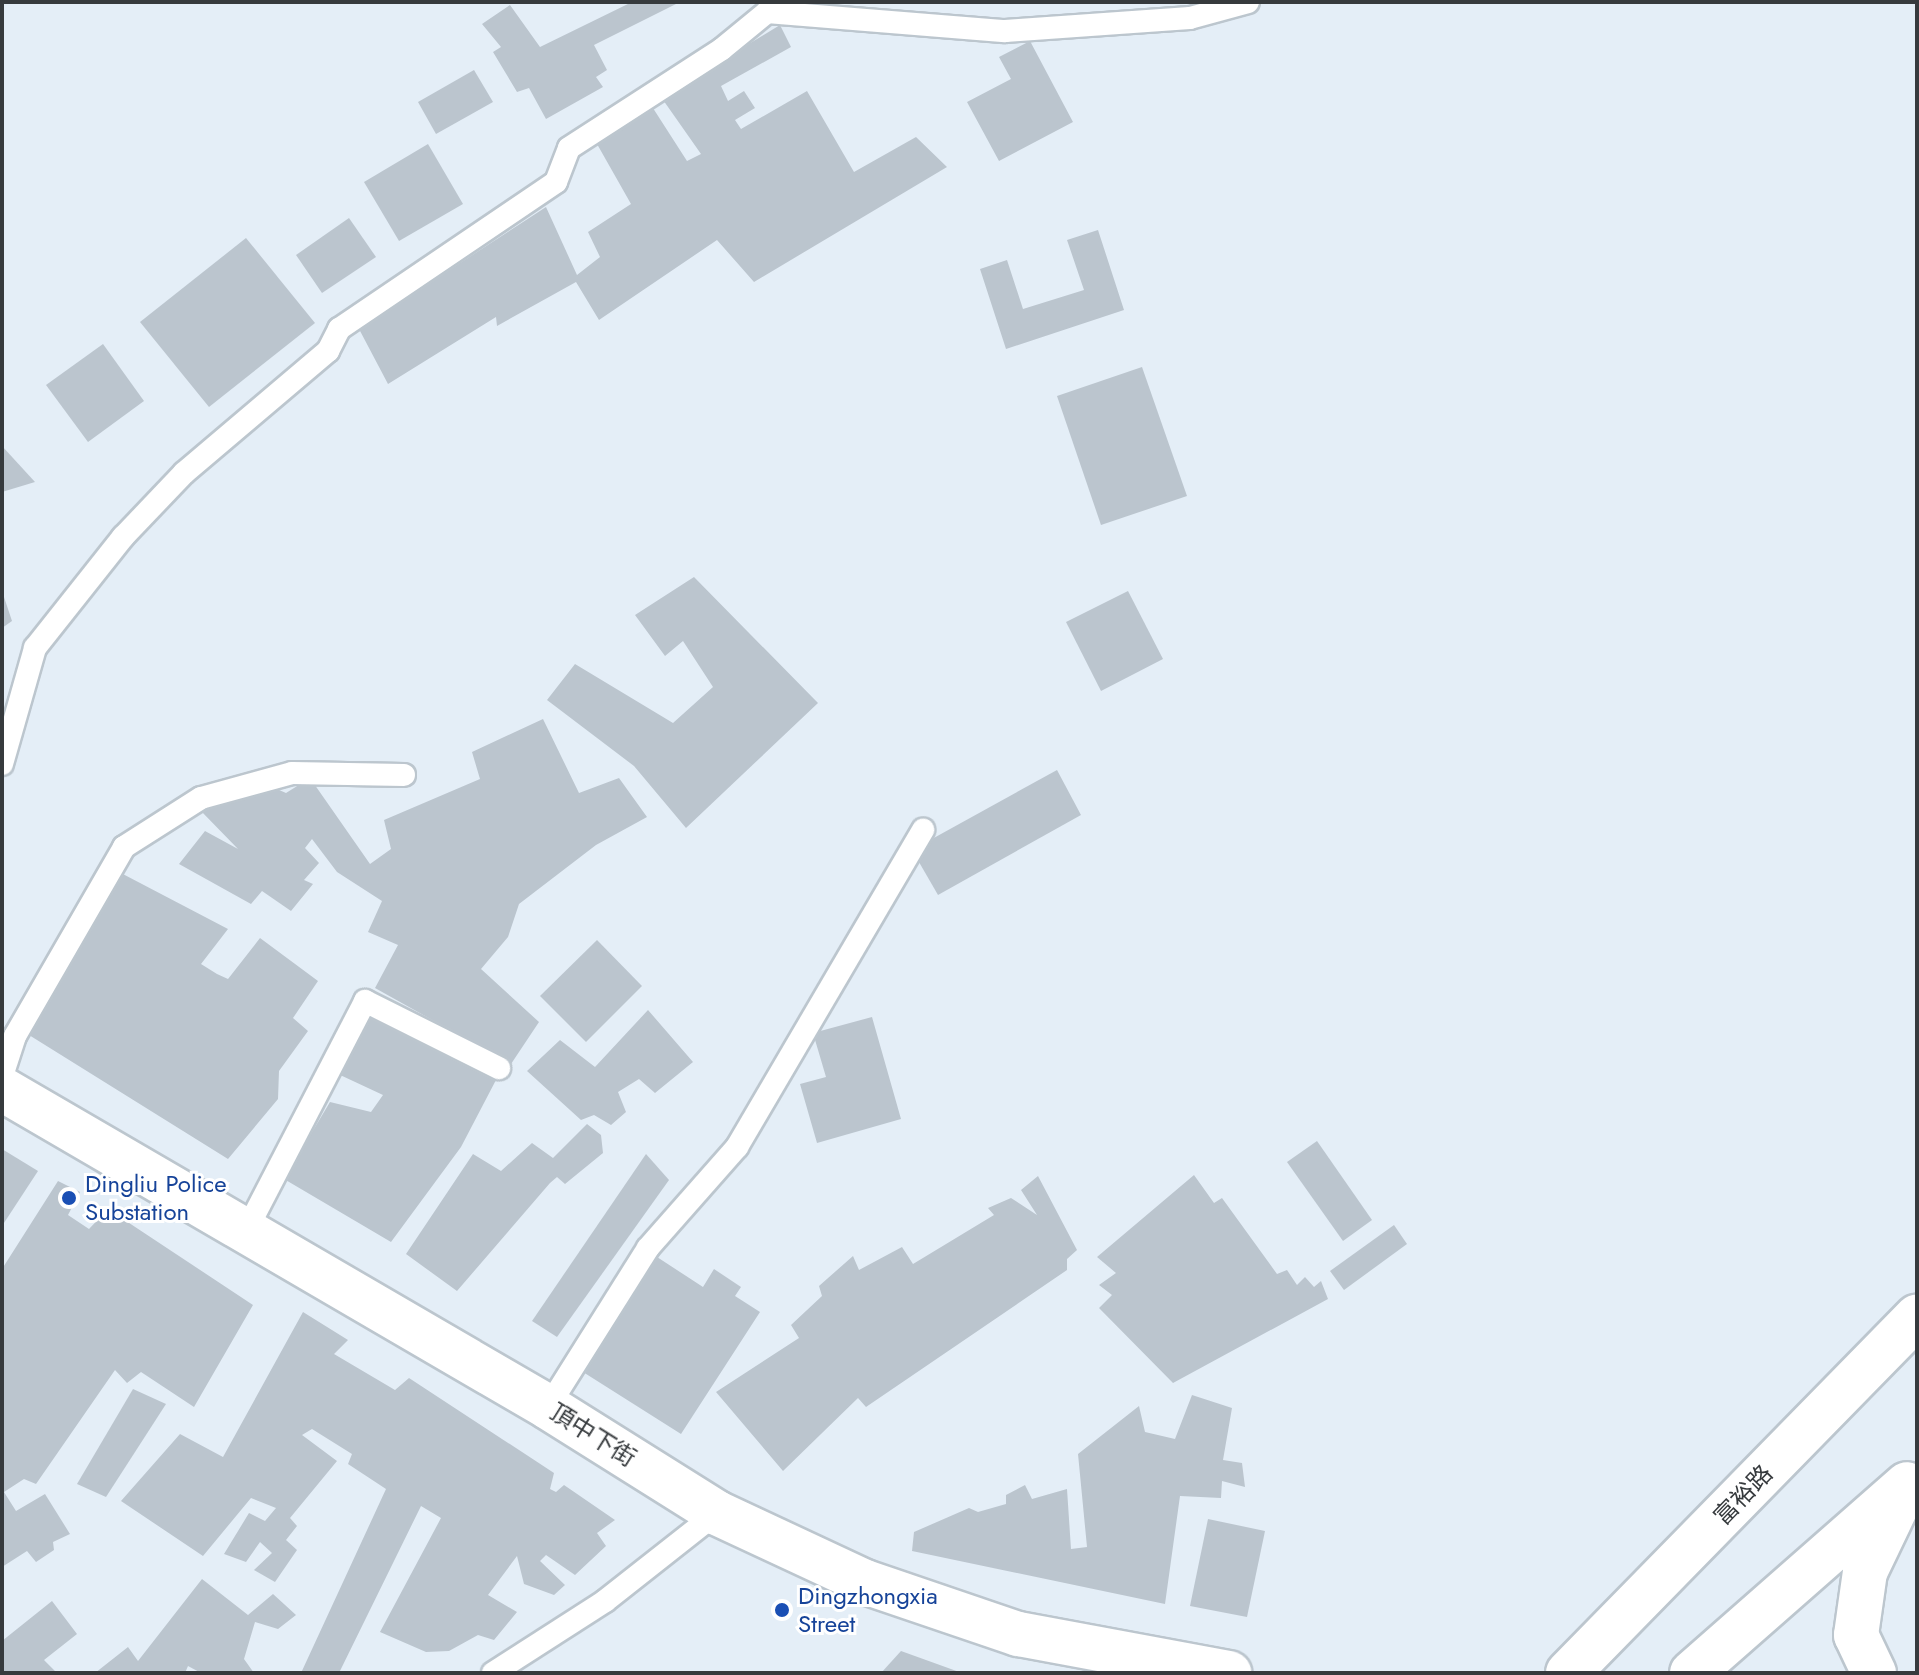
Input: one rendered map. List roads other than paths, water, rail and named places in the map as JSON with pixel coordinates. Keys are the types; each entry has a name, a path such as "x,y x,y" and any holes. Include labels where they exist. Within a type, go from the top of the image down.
{"main road":[{"name":"頂中下街","path":"2,1089 548,1407 717,1513 865,1582 1018,1634 1229,1673"},
{"name":"富裕路","path":"1568,1673 1917,1317"},
{"path":"1692,1673 1912,1479"},
{"path":"1874,1673 1856,1635 1865,1572 1912,1479"}],"lane":[{"path":"2,764 35,648 123,537 184,473 328,351 339,329 556,182 569,148 722,49 767,12 1005,31 1190,18 1248,2"},
{"path":"2,1076 15,1036 124,847 201,798 292,773 404,775"},
{"path":"548,1407 648,1248 737,1147 923,830"},
{"path":"246,1231 365,1001 499,1068"},
{"path":"493,1673 605,1601 717,1513"}],"place":[{"name":"Dingliu Police Substation","path":"69,1198"},
{"name":"Dingzhongxia Street","path":"782,1610"}]}
